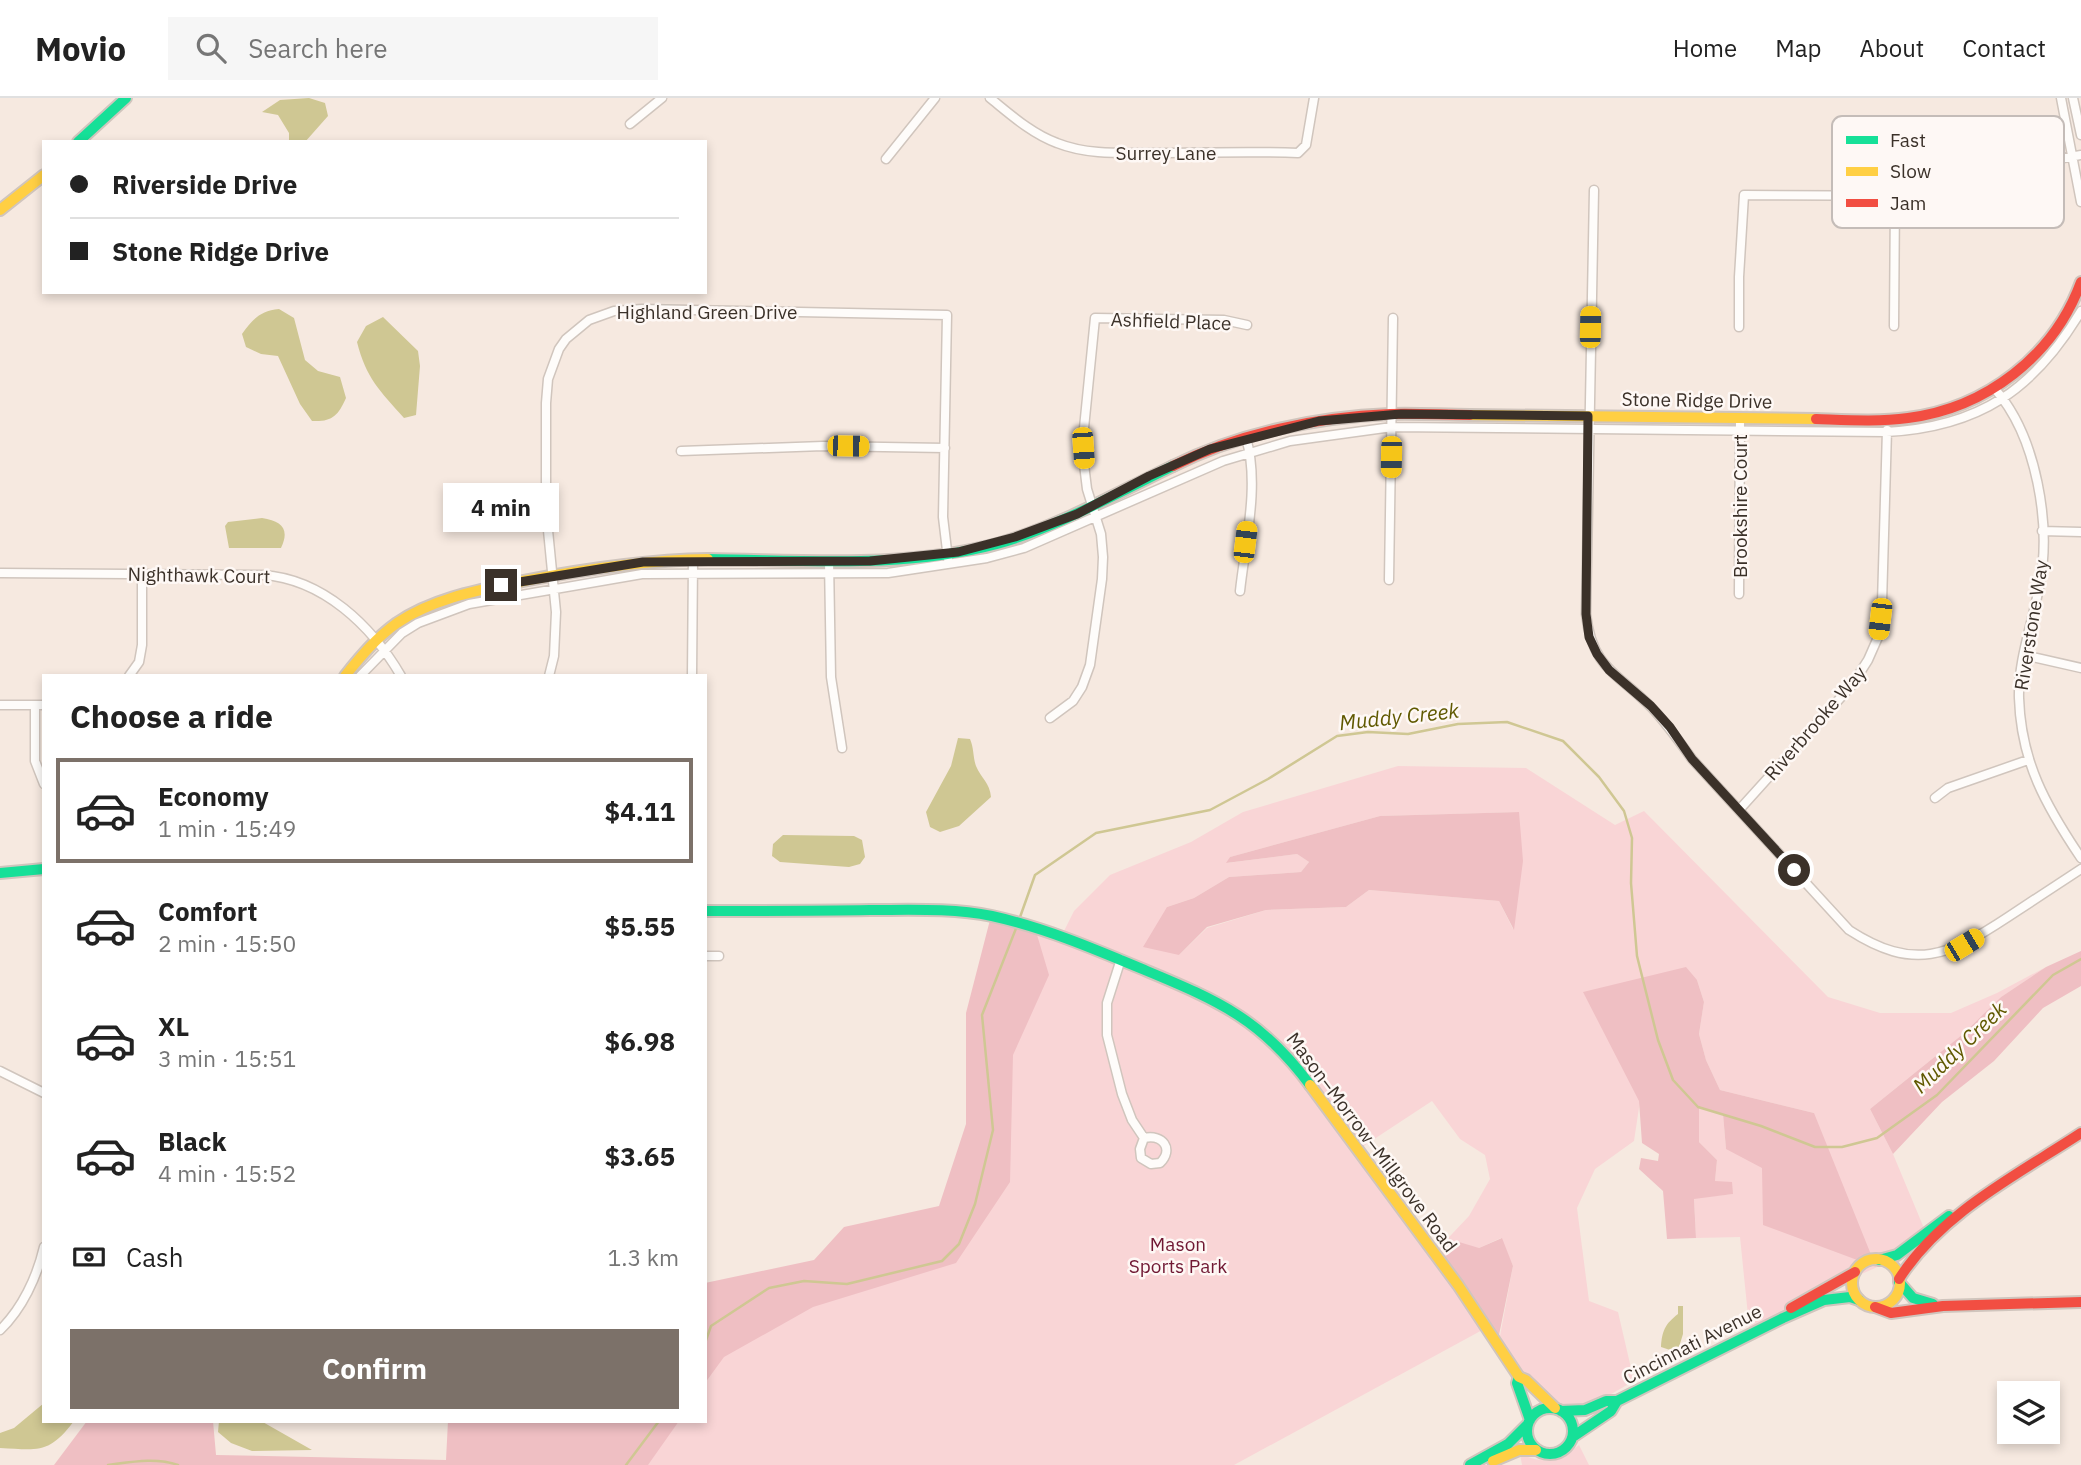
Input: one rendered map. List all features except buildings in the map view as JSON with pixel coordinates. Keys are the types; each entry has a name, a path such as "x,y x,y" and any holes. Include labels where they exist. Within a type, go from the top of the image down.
{"street":[{"path":"80,140 126,98"},
{"path":"630,124 662,98"},
{"path":"886,159 935,98"},
{"name":"Surrey Lane","path":"990,98 1046,139 1070,148 1108,153 1298,153 1306,145 1314,98"},
{"path":"2061,98 2064,116"},
{"path":"2073,98 2081,135"},
{"path":"2064,118 2081,202"},
{"path":"2064,158 2081,155"},
{"path":"0,210 42,177"},
{"path":"1594,190 1586,614 1589,637 1597,654 1609,670 1651,706 1670,727 1692,759 1849,930 1869,943 1894,952 1919,955 1964,945 2081,869"},
{"path":"1739,327 1744,195 1832,196"},
{"path":"1894,326 1895,228"},
{"name":"Stone Ridge Drive","path":"1094,512 1149,476 1198,454 1246,438 1319,421 1392,414 1741,431 1886,432 1939,425 1975,413 2026,383 2064,340 2077,314 2081,282"},
{"name":"Highland Green Drive","path":"549,674 556,612 546,510 548,379 559,349 566,339 589,320 602,314 642,309 947,315 943,517 948,559"},
{"name":"Stone Ridge Drive","path":"361,674 379,645 418,623 453,609 553,588 642,574 888,573 948,559 1094,512 1223,461 1290,440 1392,427 1740,418 1887,419 1940,412 1966,403 1994,387 2036,354 2058,329 2077,314"},
{"name":"Ashfield Place","path":"1050,718 1073,701 1082,687 1090,665 1104,556 1087,489 1083,448 1095,318 1224,320 1247,325"},
{"path":"1389,580 1394,318"},
{"name":"Riverstone Way","path":"1994,387 2003,398 2027,446 2037,476 2042,531 2040,584 2024,655 2019,696 2028,760 2043,797 2081,858"},
{"name":"Brookshire Court","path":"1739,594 1740,418"},
{"name":"Riverbrooke Way","path":"1739,810 1852,685 1874,647 1882,603 1887,419"},
{"path":"1240,591 1251,500 1251,452 1246,438"},
{"path":"681,451 823,446 945,448"},
{"path":"2042,531 2081,532"},
{"name":"Stone Ridge Drive","path":"347,674 410,615 444,599 551,575 643,562 948,559"},
{"path":"692,674 693,560"},
{"path":"829,561 830,666 842,748"},
{"name":"Nighthawk Court","path":"0,573 263,575 292,579 321,592 346,609 379,645 400,674"},
{"path":"130,674 139,662 142,645 142,574"},
{"path":"2024,655 2081,668"},
{"path":"0,705 39,705 35,761 42,779"},
{"path":"1935,798 1948,788 2028,760"},
{"path":"0,873 42,869"},
{"name":"Mason–Morrow–Millgrove Road","path":"707,911 940,910 991,916 1035,928 1121,959 1225,1005 1281,1048 1430,1246 1519,1377 1526,1380 1558,1410"},
{"path":"707,956 719,956"},
{"path":"1121,959 1107,1003 1107,1035 1122,1094 1132,1120 1144,1138"},
{"path":"0,1071 42,1092"},
{"path":"1875,1307 1890,1302 1895,1297 1906,1264 1919,1249 1965,1210 2081,1133"},
{"path":"1965,1210 1957,1210 1934,1225 1897,1255 1860,1265 1855,1272 1852,1287 1859,1300 1891,1313 1943,1306 2081,1302"},
{"path":"0,1330 19,1306 31,1284 42,1253"},
{"path":"1879,1260 1889,1263 1895,1269 1905,1292 1913,1299 1943,1306"},
{"name":"Cincinnati Avenue","path":"1783,1318 1796,1304 1855,1272"},
{"name":"Cincinnati Avenue","path":"1558,1410 1585,1410 1606,1401 1617,1401 1824,1300 1850,1297 1859,1300"},
{"name":"Mason–Morrow–Millgrove Road","path":"1519,1377 1517,1383 1529,1422"},
{"name":"Cincinnati Avenue","path":"1574,1436 1611,1411 1617,1401"},
{"path":"1470,1465 1508,1444 1543,1409 1558,1410 1572,1422 1574,1436 1567,1448 1557,1454 1520,1450 1483,1465"},
{"path":"1529,1422 1527,1436 1536,1450"}],"green space":[{"name":"Mason Sports Park","path":"1398,766 1526,768 1615,825 1644,811 1828,997 1880,1013 1951,1013 2046,967 2001,997 1963,1034 1870,1109 1893,1154 1926,1233 1882,1265 1841,1283 1750,1335 1740,1237 1696,1238 1694,1198 1733,1194 1715,1181 1717,1160 1699,1142 1698,1107 1723,1114 1726,1149 1814,1113 1720,1090 1706,1060 1699,1034 1704,1002 1697,980 1584,992 1640,1101 1634,1141 1595,1169 1577,1208 1589,1301 1618,1312 1634,1381 1590,1404 1575,1407 1562,1405 1539,1392 1520,1370 1500,1336 1513,1266 1501,1238 1479,1248 1486,1328 1234,1465 456,1465 457,1423 707,1423 707,1325 942,1261 1018,923 1061,937 1074,911 1110,875 1191,842 1243,812","holes":["1519,812 1513,929 1499,901 1369,890 1346,907 1266,910 1207,928 1179,955 1167,907 1194,898 1229,877 1301,872 1309,862 1297,854 1227,863 1230,857 1380,816","1432,1101 1460,1139 1485,1155 1490,1179 1469,1216 1435,1252 1359,1149"]},
{"path":"1579,1445 1589,1465 1522,1465 1520,1454 1537,1460 1551,1460"}],"shaded area":[{"path":"309,98 325,103 328,116 307,140 289,140 289,133 278,115 262,112 280,100"},
{"path":"279,309 294,318 305,360 318,371 340,377 346,398 334,417 312,421 300,404 278,356 261,354 246,347 242,334 250,324 262,314"},
{"path":"383,317 418,351 420,366 416,415 404,418 375,383 361,354 357,342 366,326"},
{"path":"262,518 275,521 282,527 285,536 281,548 229,548 225,526 228,522"},
{"path":"958,738 970,739 976,766 991,797 959,826 940,832 930,827 926,812 951,766"},
{"path":"1519,812 1523,861 1514,930 1499,901 1369,890 1346,907 1266,910 1207,927 1179,955 1143,947 1167,907 1194,898 1229,877 1301,872 1309,862 1297,854 1226,863 1230,857 1380,816"},
{"path":"783,835 854,836 862,840 865,857 860,864 849,867 780,862 772,856 773,844"},
{"path":"991,916 1035,928 1049,975 1013,1055 1010,1182 956,1263 813,1307 724,1357 707,1380 707,1283 814,1260 844,1227 939,1206 966,1124 966,1013"},
{"path":"2081,951 2081,986 2043,1008 1994,1061 1942,1102 1893,1154 1870,1109 1963,1034 2001,997 2046,967"},
{"path":"1686,967 1697,980 1704,1002 1699,1034 1706,1060 1720,1090 1814,1113 1876,1267 1763,1225 1762,1168 1726,1149 1723,1114 1699,1107 1699,1142 1717,1160 1715,1181 1732,1182 1733,1194 1694,1199 1696,1238 1667,1239 1663,1191 1639,1169 1641,1158 1658,1161 1659,1154 1642,1143 1639,1101 1583,992"},
{"path":"1502,1238 1513,1266 1499,1335 1486,1328 1441,1261 1459,1242 1479,1248"},
{"path":"1678,1306 1683,1306 1683,1334 1679,1347 1670,1350 1661,1347 1662,1336 1667,1325 1678,1314"},
{"path":"42,1405 42,1423 72,1423 50,1445 42,1448 0,1448 0,1433 14,1428"},
{"path":"86,1423 213,1423 216,1455 446,1460 448,1423 678,1423 648,1465 54,1465"},
{"path":"219,1423 265,1423 312,1450 252,1451 231,1443 218,1432"}],"waterway":[{"name":"Muddy Creek","path":"1019,920 1035,875 1096,833 1210,810 1268,779 1337,736 1368,732 1408,734 1458,724 1507,722 1563,741 1599,777 1624,811 1632,838 1631,883 1637,956 1658,1040 1673,1080 1698,1107 1761,1126 1815,1147 1842,1147 1877,1138 1937,1095 2053,975 2081,959"},
{"name":"Muddy Creek","path":"707,1337 711,1326 769,1288 804,1281 847,1284 942,1261 959,1244 975,1204 993,1130 982,1015 1017,926"},
{"name":"Muddy Creek","path":"626,1465 658,1423"},
{"name":"Muddy Creek","path":"108,1465 152,1461 178,1465"}],"traffic: fast":[{"path":"80,140 126,98"},
{"path":"708,559 890,560 962,552 997,544 1043,528 1173,466"},
{"path":"0,873 42,869"},
{"path":"707,911 931,910 977,913 1012,921 1090,948 1218,1003 1256,1028 1274,1044 1310,1085"},
{"path":"1879,1260 1897,1255 1949,1216"},
{"path":"1899,1282 1913,1298 1933,1304"},
{"path":"1561,1411 1585,1410 1606,1401 1617,1401 1824,1300 1850,1297 1859,1300"},
{"path":"1519,1377 1517,1383 1530,1420"},
{"path":"1574,1436 1611,1411 1617,1401"},
{"path":"1550,1408 1567,1414 1573,1431 1567,1448 1550,1454 1533,1448 1527,1431 1533,1414 1550,1408"},
{"path":"1470,1465 1508,1444 1528,1424"}],"traffic: slow":[{"path":"0,210 42,177"},
{"path":"1470,415 1816,419"},
{"path":"347,674 389,629 411,614 442,601 490,588 569,573 638,563 708,559"},
{"path":"1310,1085 1458,1285 1519,1377 1526,1380 1555,1408"},
{"path":"1876,1259 1893,1266 1900,1283 1893,1300 1876,1307 1859,1300 1852,1283 1859,1266 1876,1259"},
{"path":"1493,1461 1519,1450 1536,1450"}],"traffic: jam":[{"path":"1816,419 1908,418 1964,403 1990,390 2014,374 2054,333 2081,282"},
{"path":"1173,466 1224,444 1307,423 1390,414 1470,415"},
{"path":"1899,1279 1936,1234 1958,1215 2006,1180 2081,1133"},
{"path":"1791,1308 1855,1272"},
{"path":"1875,1307 1891,1313 1943,1306 2081,1302"}],"route":[{"path":"501,585 551,575 669,560 870,561 958,552 1015,537 1077,514 1149,476 1210,449 1272,431 1365,415 1588,416 1586,614 1589,637 1609,670 1651,706 1670,727 1692,759 1794,870"}]}
